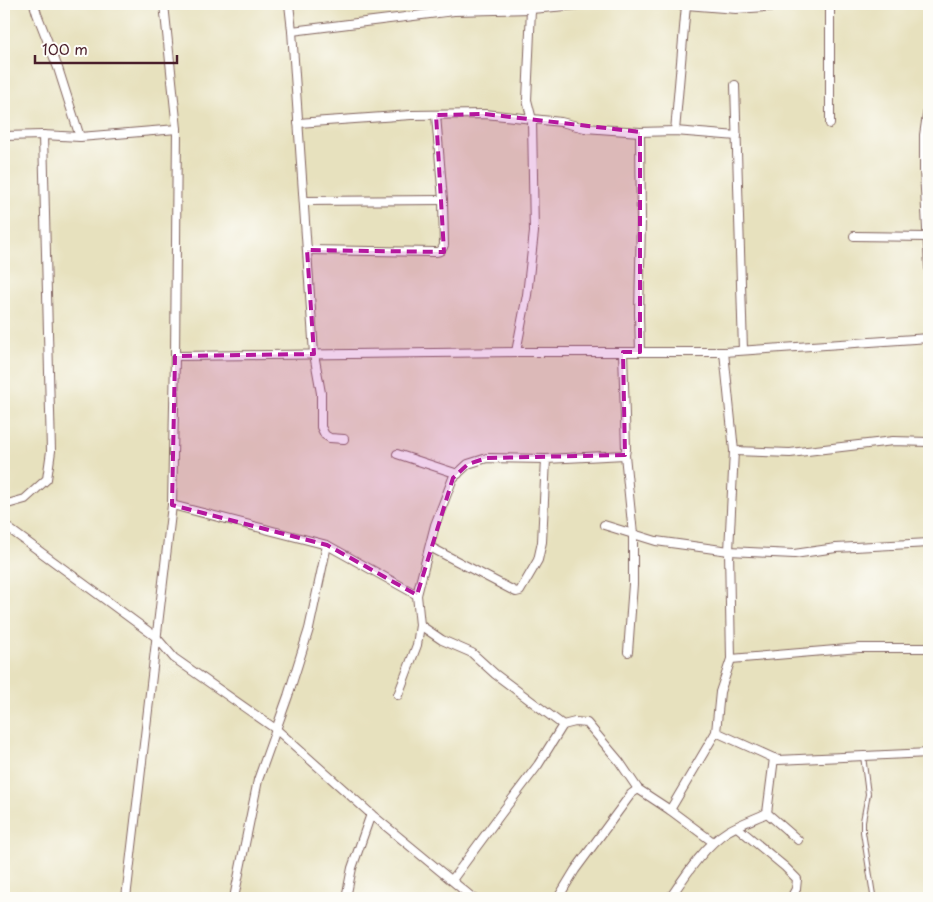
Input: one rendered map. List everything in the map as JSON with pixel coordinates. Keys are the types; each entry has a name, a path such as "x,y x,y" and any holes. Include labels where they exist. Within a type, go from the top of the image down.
{"street":[{"path":"34,4 58,68 80,137"},
{"path":"126,898 172,505 177,129 164,4"},
{"path":"289,4 314,354 321,394 321,427 324,435 330,438 344,439"},
{"path":"292,31 454,11 531,10 590,4"},
{"path":"674,4 736,9 808,4"},
{"path":"830,4 830,124"},
{"path":"675,131 686,5"},
{"path":"516,352 527,294 534,232 532,120 527,100 531,10"},
{"path":"735,85 743,350"},
{"path":"929,102 924,135 929,268"},
{"path":"298,123 411,115 486,114 561,122 585,128 640,132 675,131 737,136"},
{"path":"307,250 439,252 443,249 443,200 436,115"},
{"path":"4,136 44,135 80,137 177,129"},
{"path":"640,132 640,352"},
{"path":"4,505 25,499 47,479 51,450 44,135"},
{"path":"304,201 443,200"},
{"path":"854,236 928,237"},
{"path":"175,356 516,352 724,352 929,338"},
{"path":"623,352 625,456 634,534 628,652"},
{"path":"670,810 716,732 720,692 731,659 729,551 734,451 724,352"},
{"path":"734,451 790,453 892,441 929,442"},
{"path":"397,454 458,474"},
{"path":"398,695 416,645 420,625 417,595 436,525 453,478 468,464 487,458 546,459 625,456"},
{"path":"430,548 516,592 520,591 538,560 542,542 546,459"},
{"path":"172,505 326,544 417,595"},
{"path":"4,524 156,637 174,658 277,730 371,814 452,880 465,895 473,898"},
{"path":"604,525 656,541 729,551 794,554 836,548 929,544"},
{"path":"234,898 258,780 277,730 309,629 326,544"},
{"path":"420,625 442,640 472,653 495,674 562,725"},
{"path":"731,659 858,648 929,648"},
{"path":"452,880 538,765 562,725 575,722 587,723 619,761 638,789 713,842"},
{"path":"716,732 778,760 929,754"},
{"path":"767,813 774,758"},
{"path":"558,898 574,870 631,794 638,789"},
{"path":"670,898 686,874 713,842 728,831 767,813"},
{"path":"767,813 798,840"},
{"path":"346,898 352,868 371,814"},
{"path":"737,827 797,879 796,889 791,898"}],"lane":[{"path":"863,756 868,794 863,821 872,895"}],"highlighted area":[{"path":"485,114 640,132 640,352 623,352 625,455 487,458 468,464 453,478 417,595 327,545 172,505 175,356 314,354 307,250 444,252 436,115"}]}
